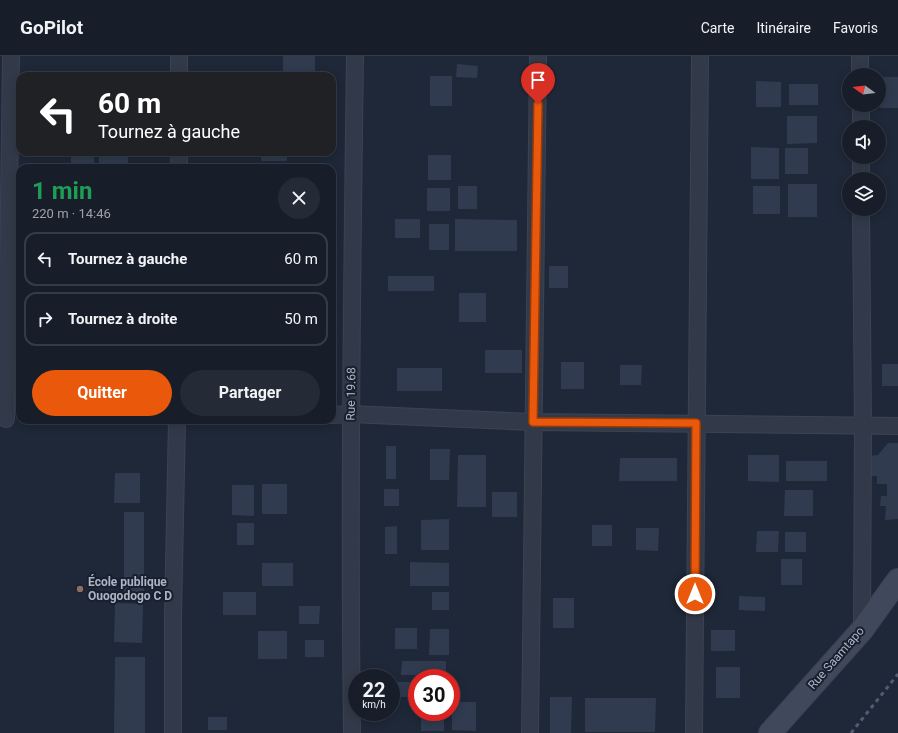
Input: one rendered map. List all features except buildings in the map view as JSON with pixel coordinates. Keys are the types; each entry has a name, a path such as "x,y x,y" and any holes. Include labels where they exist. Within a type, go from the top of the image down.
{"main road":[{"name":"Rue Saamtapo","path":"770,733 862,630 898,580"}],"street":[{"path":"9,419 11,56"},
{"path":"179,56 179,72"},
{"name":"Rue 19.68","path":"352,733 350,618 350,414 355,56"},
{"path":"530,733 538,56"},
{"path":"694,733 700,56"},
{"path":"860,56 860,68"},
{"path":"861,216 863,426 862,630"},
{"path":"336,415 350,414 533,422 898,426"},
{"path":"173,733 173,617 177,424"}],"railway":[{"path":"851,733 898,674"}],"place":[{"name":"École publique Ouogodogo C D","path":"80,589"}],"route":[{"path":"538,104 533,422 696,423 695,594"}]}
